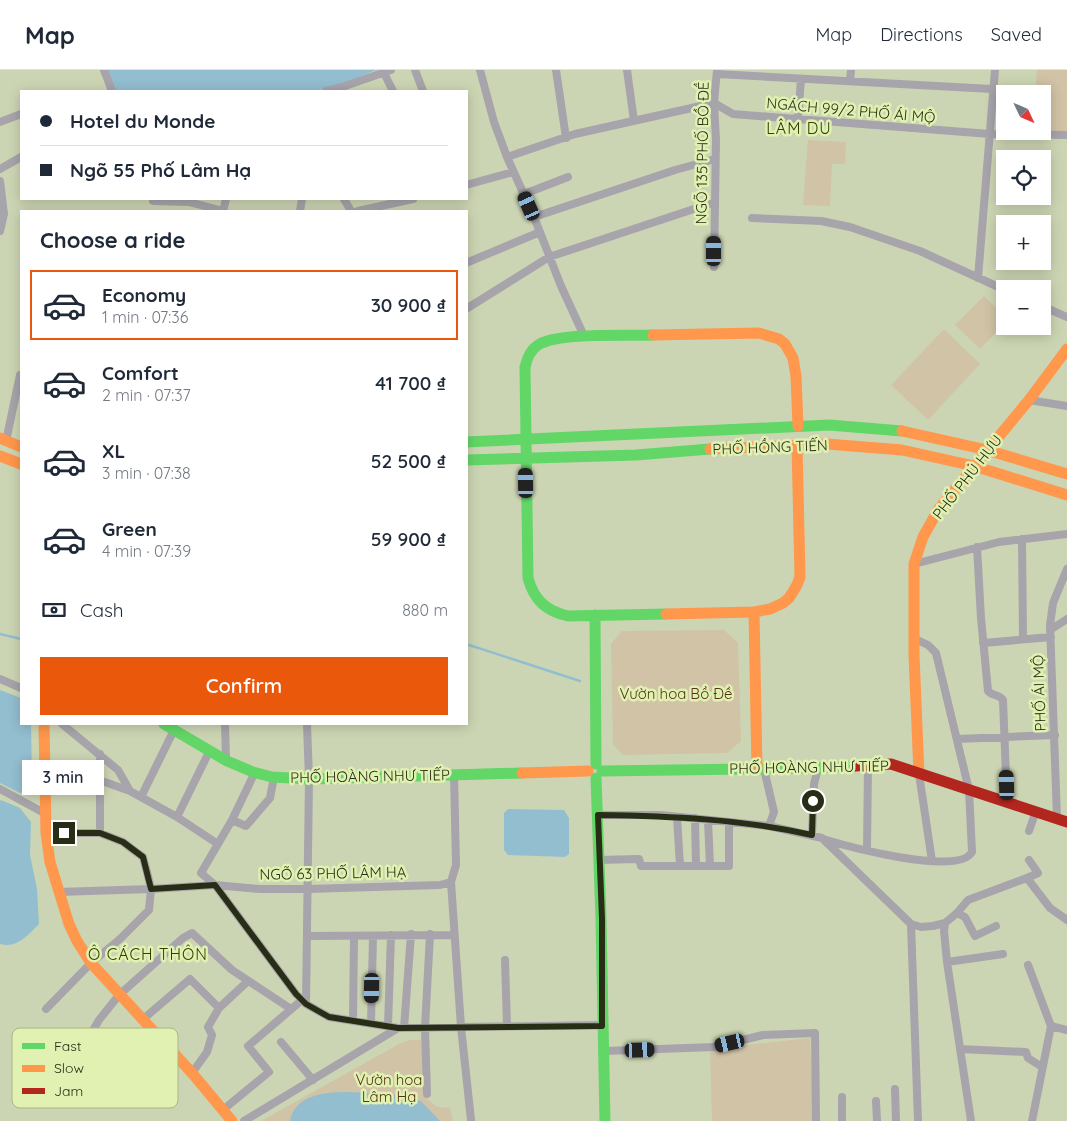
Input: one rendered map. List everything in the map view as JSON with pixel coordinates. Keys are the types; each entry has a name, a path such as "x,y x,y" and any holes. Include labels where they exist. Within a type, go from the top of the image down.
{"street":[{"path":"104,70 112,90"},
{"path":"415,70 423,90"},
{"path":"480,70 494,122 507,157 584,336"},
{"path":"556,70 566,138"},
{"path":"627,70 634,121"},
{"path":"850,82 851,70"},
{"path":"978,278 995,70"},
{"path":"344,89 388,72 393,90"},
{"path":"717,72 801,79 992,89"},
{"name":"NGÕ 135 PHỐ BỒ ĐỀ","path":"714,268 714,103 717,72"},
{"path":"798,119 801,79"},
{"path":"507,157 566,138 714,103"},
{"name":"NGÁCH 99/2 PHỐ ÁI MỘ","path":"714,103 733,114 990,134 1067,134"},
{"path":"0,122 20,114"},
{"path":"0,169 20,158"},
{"path":"534,217 715,159"},
{"path":"468,184 514,172"},
{"path":"524,194 568,176"},
{"path":"0,181 4,214 0,231"},
{"path":"362,210 408,200"},
{"path":"153,201 189,202 219,210"},
{"path":"468,308 549,257 714,202"},
{"path":"752,218 821,221 850,227 920,251 996,286"},
{"path":"468,262 540,232"},
{"path":"1051,310 1067,317"},
{"path":"798,426 794,358 784,343 768,334 584,336 551,339 534,347 528,354 525,367 528,578 531,590 542,606 554,613 568,616 754,612 773,608 784,603 792,596 799,582 798,445"},
{"name":"PHỐ PHÚ HỰU","path":"920,774 913,638 914,564 923,537 938,510 1029,400 1067,349"},
{"path":"20,375 3,439 20,447"},
{"path":"1029,400 1067,406"},
{"name":"PHỐ HỒNG TIẾN","path":"468,442 829,425 902,431 987,450 1067,474"},
{"name":"PHỐ HỒNG TIẾN","path":"468,460 526,460 636,455 722,448 827,444 902,450 974,466 1067,495"},
{"path":"0,456 20,464"},
{"path":"914,564 978,547 1022,539 1067,534"},
{"path":"1022,539 1022,639"},
{"path":"978,547 983,643 988,691 1002,699 1008,802"},
{"name":"PHỐ ÁI MỘ","path":"1062,820 1055,735 1050,633 1052,603 1067,569"},
{"path":"754,612 761,768 774,812 769,826"},
{"path":"595,615 596,771 598,860 602,919 602,1026 605,1121"},
{"path":"983,643 1022,639 1050,633 1067,619"},
{"path":"598,815 694,818 769,826 812,835 898,858 952,862 970,856 972,847 969,790 936,653 928,645 913,638"},
{"path":"0,679 20,688"},
{"path":"44,725 46,833 50,862 58,892 77,941 91,963 150,1028"},
{"path":"63,725 118,770 130,791"},
{"path":"225,725 226,760"},
{"path":"304,1002 308,889 309,778 307,725"},
{"path":"140,797 169,727"},
{"name":"PHỐ HOÀNG NHƯ TIẾP","path":"169,727 226,760 255,772 274,777 309,778 818,768 891,764 1062,820"},
{"path":"957,739 1055,735"},
{"path":"177,817 210,750"},
{"path":"100,754 100,833"},
{"path":"867,849 868,766"},
{"path":"812,835 814,784 818,768"},
{"path":"255,772 232,820 201,873 215,885 304,1002 329,1017 401,1028 602,1026"},
{"path":"454,774 456,865 452,882 454,935 461,1028 471,1120"},
{"path":"920,774 932,861"},
{"path":"232,820 246,826 270,798 274,777"},
{"path":"99,780 130,791 177,817 218,844"},
{"path":"0,790 46,814"},
{"path":"1029,831 1036,811"},
{"path":"677,817 680,866"},
{"path":"694,818 696,866"},
{"path":"708,820 710,866"},
{"path":"598,860 639,859 641,866 729,866 729,823"},
{"path":"46,833 100,833 123,842 143,857 151,889 149,910 120,939 91,963 46,1008"},
{"path":"822,838 911,924 921,927 945,922 957,913 968,900 1038,873 1029,860"},
{"path":"1027,878 1050,908 1067,920"},
{"name":"NGÕ 63 PHỐ LÂM HẠ","path":"58,892 215,885 260,889 308,889 440,885 452,882"},
{"path":"957,913 965,917 975,936 996,926"},
{"path":"945,922 947,962 971,1121"},
{"path":"911,924 918,1121"},
{"path":"94,1028 119,995 183,938 192,933 232,970 291,1009"},
{"path":"401,1028 411,934"},
{"path":"427,1094 425,1028 430,934"},
{"path":"388,1026 391,935"},
{"path":"307,936 454,935"},
{"path":"371,1023 373,936"},
{"path":"353,1021 354,937"},
{"path":"947,962 1003,954"},
{"path":"505,960 507,1026"},
{"path":"1028,965 1050,1026 1032,1121"},
{"path":"142,1020 190,979 219,1008"},
{"path":"192,1073 207,1052 212,1035 208,1026 219,1008 248,981"},
{"path":"224,1109 269,1072 248,1046 291,1009 304,1002"},
{"path":"1050,1026 1067,1030"},
{"path":"244,1121 401,1028"},
{"path":"604,1051 714,1047 763,1035 815,1033 816,1121"},
{"path":"281,1042 313,1080"},
{"path":"960,1048 1026,1052 1028,1058 1042,1067"},
{"path":"178,1058 224,1109 232,1121"},
{"path":"895,1088 896,1121"},
{"path":"842,1096 842,1121"},
{"path":"876,1101 877,1121"}],"green space":[{"path":"1037,70 1067,70 1067,132 1051,131 1051,85 1036,85"},
{"path":"808,140 846,142 845,164 832,164 830,206 803,205"},
{"path":"984,296 996,308 996,332 980,349 955,325"},
{"path":"944,329 980,364 928,420 891,385"},
{"name":"Vườn hoa Bồ Đề","path":"724,630 738,643 741,741 727,753 623,755 613,744 611,644 622,631"},
{"path":"810,1038 814,1121 712,1121 710,1049"},
{"name":"Vườn hoa Lâm Hạ","path":"410,1040 422,1040 423,1095 437,1107 450,1108 453,1121 261,1121 399,1044"}],"water":[{"path":"106,70 376,70 350,81 319,90 115,90"},
{"path":"0,690 20,698 20,725 31,725 32,783 27,790 20,793 0,783"},
{"path":"1,800 20,808 31,822 30,855 37,889 39,924 22,940 12,945 0,944"},
{"path":"508,809 564,810 569,818 569,854 565,857 508,855 504,850 504,813"},
{"path":"349,1092 410,1095 422,1102 440,1121 290,1121 298,1105 313,1096"}],"waterway":[{"path":"0,634 20,639"},
{"path":"468,645 580,681"}],"traffic: fast":[{"path":"653,335 576,336 561,338 538,345 529,354 525,367 528,578 537,598 547,608 560,614 568,616 666,614"},
{"path":"468,442 829,425 902,431"},
{"path":"468,460 636,455 710,449"},
{"path":"595,615 596,764"},
{"path":"166,725 227,761 253,772 272,777 309,779 522,773"},
{"path":"602,771 855,766"},
{"path":"596,778 605,1121"}],"traffic: slow":[{"path":"653,335 759,333 779,339 785,344 793,358 796,376 798,426"},
{"path":"919,774 914,655 914,564 923,537 938,510 1029,400 1067,349"},
{"path":"902,431 987,450 1067,474"},
{"path":"0,438 20,447"},
{"path":"710,449 827,444 902,450 974,466 1067,495"},
{"path":"666,614 754,612 770,609 789,598 800,577 797,445"},
{"path":"0,456 20,464"},
{"path":"754,612 757,769"},
{"path":"44,725 46,833 50,862 69,924 91,963 151,1028"},
{"path":"522,773 588,771"},
{"path":"178,1058 232,1121"}],"traffic: jam":[{"path":"855,766 891,764 1067,822"}],"district":[{"name":"LÂM DU","path":"799,128"},
{"name":"Ô CÁCH THÔN","path":"148,954"}],"route":[{"path":"64,833 100,833 123,842 143,857 151,889 215,885 296,994 306,1004 329,1017 398,1028 602,1026 602,919 599,882 598,815 694,818 769,826 812,835 813,801"}]}
